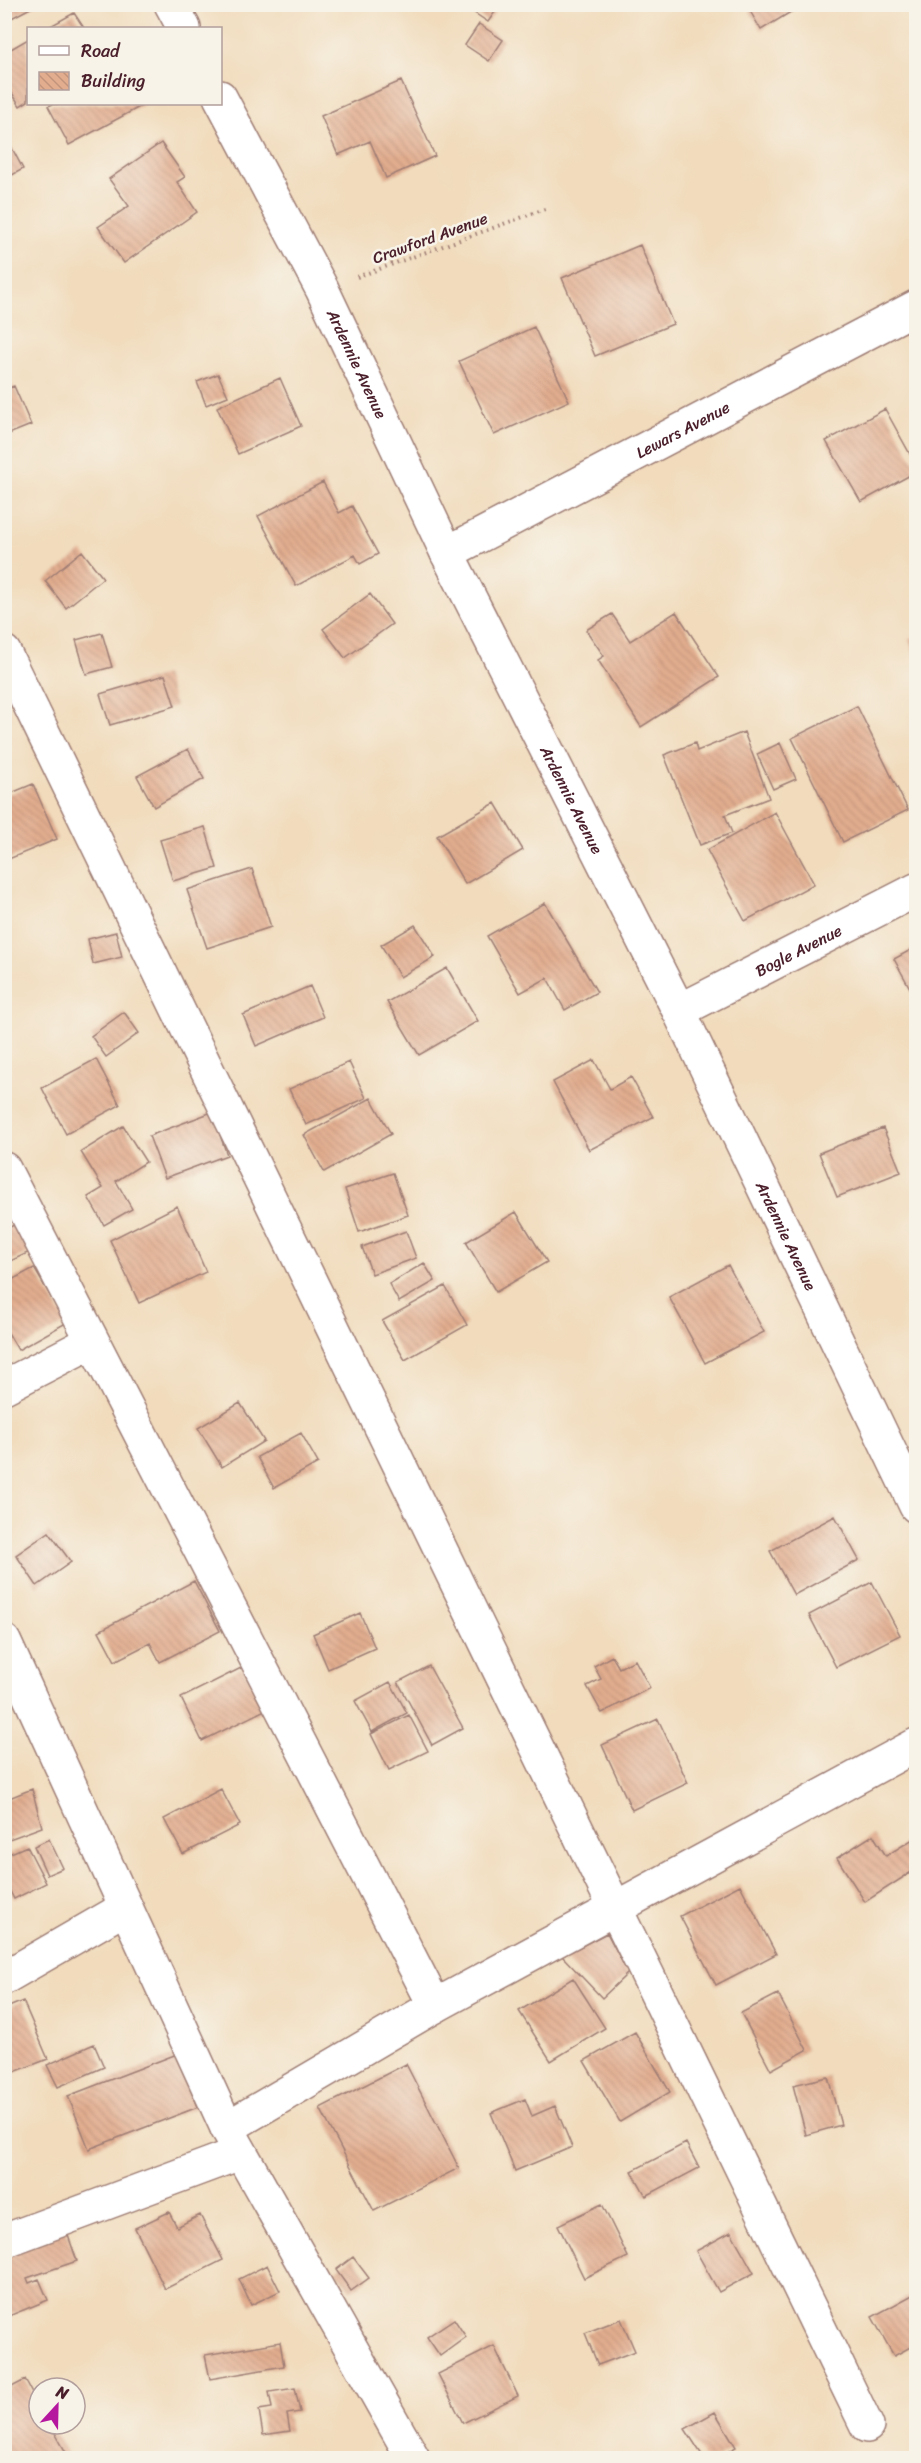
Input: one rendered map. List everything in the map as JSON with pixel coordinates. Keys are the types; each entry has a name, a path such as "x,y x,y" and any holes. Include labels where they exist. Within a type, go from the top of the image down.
{"street":[{"path":"171,4 183,27"},
{"name":"Ardennie Avenue","path":"222,101 322,290 447,553 907,1459 916,1506"},
{"name":"Lewars Avenue","path":"447,553 916,307"},
{"path":"4,652 867,2426"},
{"name":"Bogle Avenue","path":"679,1011 916,890"},
{"path":"4,1169 91,1342 435,2006"},
{"path":"4,1387 91,1342"},
{"path":"4,1641 233,2141 413,2458"},
{"path":"4,2241 233,2141 435,2006 916,1745"},
{"path":"4,1978 125,1908"}],"path":[{"name":"Crawford Avenue","path":"322,290 545,209"}],"building":[{"path":"4,4 38,4 4,22"},
{"path":"461,4 496,4 499,6 488,22"},
{"path":"746,4 804,4 761,30"},
{"path":"74,13 83,27 49,27"},
{"path":"479,24 503,40 489,61 465,45"},
{"path":"27,40 27,102 20,106 4,80 4,53"},
{"path":"401,81 435,156 386,178 370,141 338,155 321,116"},
{"path":"50,105 143,105 69,145 48,106"},
{"path":"5,135 23,169 5,179"},
{"path":"161,143 185,177 177,182 197,212 124,263 98,227 129,206 109,179"},
{"path":"640,245 673,324 595,356 562,278"},
{"path":"534,327 569,401 494,435 459,361"},
{"path":"218,374 228,396 206,405 197,382"},
{"path":"280,378 301,426 238,454 217,407"},
{"path":"14,386 31,425 4,436 4,390"},
{"path":"885,409 916,465 916,472 861,502 826,441"},
{"path":"323,482 339,513 352,506 378,554 360,564 355,555 296,586 258,516"},
{"path":"82,551 103,578 66,608 45,581"},
{"path":"370,594 392,624 345,658 323,629"},
{"path":"676,612 719,677 641,727 598,660 604,656 586,630 612,614 630,641"},
{"path":"102,633 112,667 86,674 76,640"},
{"path":"916,636 916,660 909,638"},
{"path":"165,675 175,706 110,725 100,694"},
{"path":"857,706 908,810 843,842 792,738"},
{"path":"744,732 769,798 725,815 732,833 700,845 664,755 695,743 697,751"},
{"path":"780,743 796,779 773,789 757,754"},
{"path":"188,749 204,779 154,807 137,776"},
{"path":"33,784 57,839 4,861 4,796"},
{"path":"495,803 523,850 465,884 437,836"},
{"path":"775,812 814,884 745,921 707,850"},
{"path":"205,827 217,868 173,881 160,840"},
{"path":"252,869 271,927 207,948 187,890"},
{"path":"545,903 597,992 565,1010 547,978 520,993 487,936"},
{"path":"415,925 435,957 400,977 381,945"},
{"path":"116,932 122,957 93,964 88,939"},
{"path":"916,947 916,999 894,959"},
{"path":"447,968 478,1021 419,1055 387,1002"},
{"path":"310,986 323,1017 256,1046 243,1015"},
{"path":"124,1012 139,1033 106,1057 91,1036"},
{"path":"96,1059 120,1105 66,1134 42,1088"},
{"path":"594,1060 610,1089 631,1077 653,1117 589,1150 553,1082"},
{"path":"349,1062 366,1098 306,1125 289,1089"},
{"path":"371,1098 391,1134 324,1172 304,1135"},
{"path":"212,1112 227,1155 165,1178 149,1136"},
{"path":"123,1126 146,1162 116,1181 132,1209 104,1225 88,1197 103,1188 81,1152"},
{"path":"883,1128 901,1172 837,1197 819,1153"},
{"path":"393,1173 408,1215 359,1232 345,1189"},
{"path":"177,1206 206,1272 139,1303 110,1240"},
{"path":"516,1212 547,1262 496,1292 466,1242"},
{"path":"20,1222 34,1250 4,1264 4,1230"},
{"path":"406,1231 416,1258 372,1274 362,1247"},
{"path":"424,1263 435,1281 399,1302 389,1284"},
{"path":"728,1265 764,1332 705,1363 669,1297"},
{"path":"34,1268 66,1323 18,1350 4,1326 4,1284"},
{"path":"445,1286 467,1325 405,1360 382,1321"},
{"path":"240,1403 264,1441 222,1467 198,1428"},
{"path":"301,1433 318,1463 274,1488 257,1457"},
{"path":"835,1516 859,1560 794,1595 770,1551"},
{"path":"49,1532 71,1562 37,1586 16,1555"},
{"path":"194,1581 220,1631 160,1662 150,1643 115,1661 99,1631"},
{"path":"872,1582 900,1635 836,1667 809,1615"},
{"path":"360,1613 375,1648 328,1669 313,1634"},
{"path":"612,1656 619,1668 635,1660 650,1688 602,1713 587,1686 601,1679 594,1666"},
{"path":"429,1666 463,1728 432,1745 398,1682"},
{"path":"243,1667 265,1710 202,1741 181,1698"},
{"path":"390,1682 407,1713 372,1732 355,1701"},
{"path":"409,1715 428,1751 389,1770 371,1734"},
{"path":"658,1719 688,1783 632,1810 602,1745"},
{"path":"32,1789 42,1827 4,1841 4,1800"},
{"path":"221,1789 240,1825 183,1854 164,1819"},
{"path":"873,1835 886,1856 916,1837 916,1869 865,1902 837,1858"},
{"path":"49,1839 63,1868 47,1875 34,1846"},
{"path":"27,1846 46,1883 14,1899 4,1879 4,1856"},
{"path":"740,1885 776,1954 716,1985 680,1916"},
{"path":"607,1933 628,1973 602,1998 562,1956"},
{"path":"573,1978 605,2028 551,2061 519,2011"},
{"path":"778,1994 807,2050 771,2070 741,2013"},
{"path":"23,2001 48,2059 4,2076 4,2009"},
{"path":"635,2032 670,2092 620,2122 584,2061"},
{"path":"94,2044 104,2067 58,2087 47,2065"},
{"path":"177,2054 198,2107 89,2149 68,2096"},
{"path":"406,2064 459,2168 374,2211 320,2108"},
{"path":"828,2077 841,2125 806,2135 793,2085"},
{"path":"525,2099 532,2116 555,2106 572,2147 515,2171 491,2113"},
{"path":"686,2143 699,2168 646,2196 632,2171"},
{"path":"602,2204 628,2257 584,2278 558,2225"},
{"path":"169,2212 177,2227 200,2215 223,2260 165,2289 135,2228"},
{"path":"64,2224 77,2261 27,2278 29,2283 39,2279 48,2300 4,2318 4,2245"},
{"path":"731,2232 754,2273 719,2292 696,2251"},
{"path":"353,2257 369,2278 351,2291 336,2270"},
{"path":"267,2265 280,2291 251,2305 239,2279"},
{"path":"916,2293 916,2344 894,2356 872,2317"},
{"path":"454,2319 466,2337 440,2356 427,2337"},
{"path":"621,2319 635,2351 598,2365 585,2333"},
{"path":"280,2342 284,2366 210,2379 205,2355"},
{"path":"494,2346 518,2396 463,2423 438,2374"},
{"path":"25,2380 27,2384 27,2436 57,2436 69,2458 4,2458 4,2391"},
{"path":"295,2388 300,2412 287,2414 290,2431 263,2435 259,2410 272,2408 269,2392"},
{"path":"715,2412 736,2447 717,2458 704,2458 685,2429"}]}
